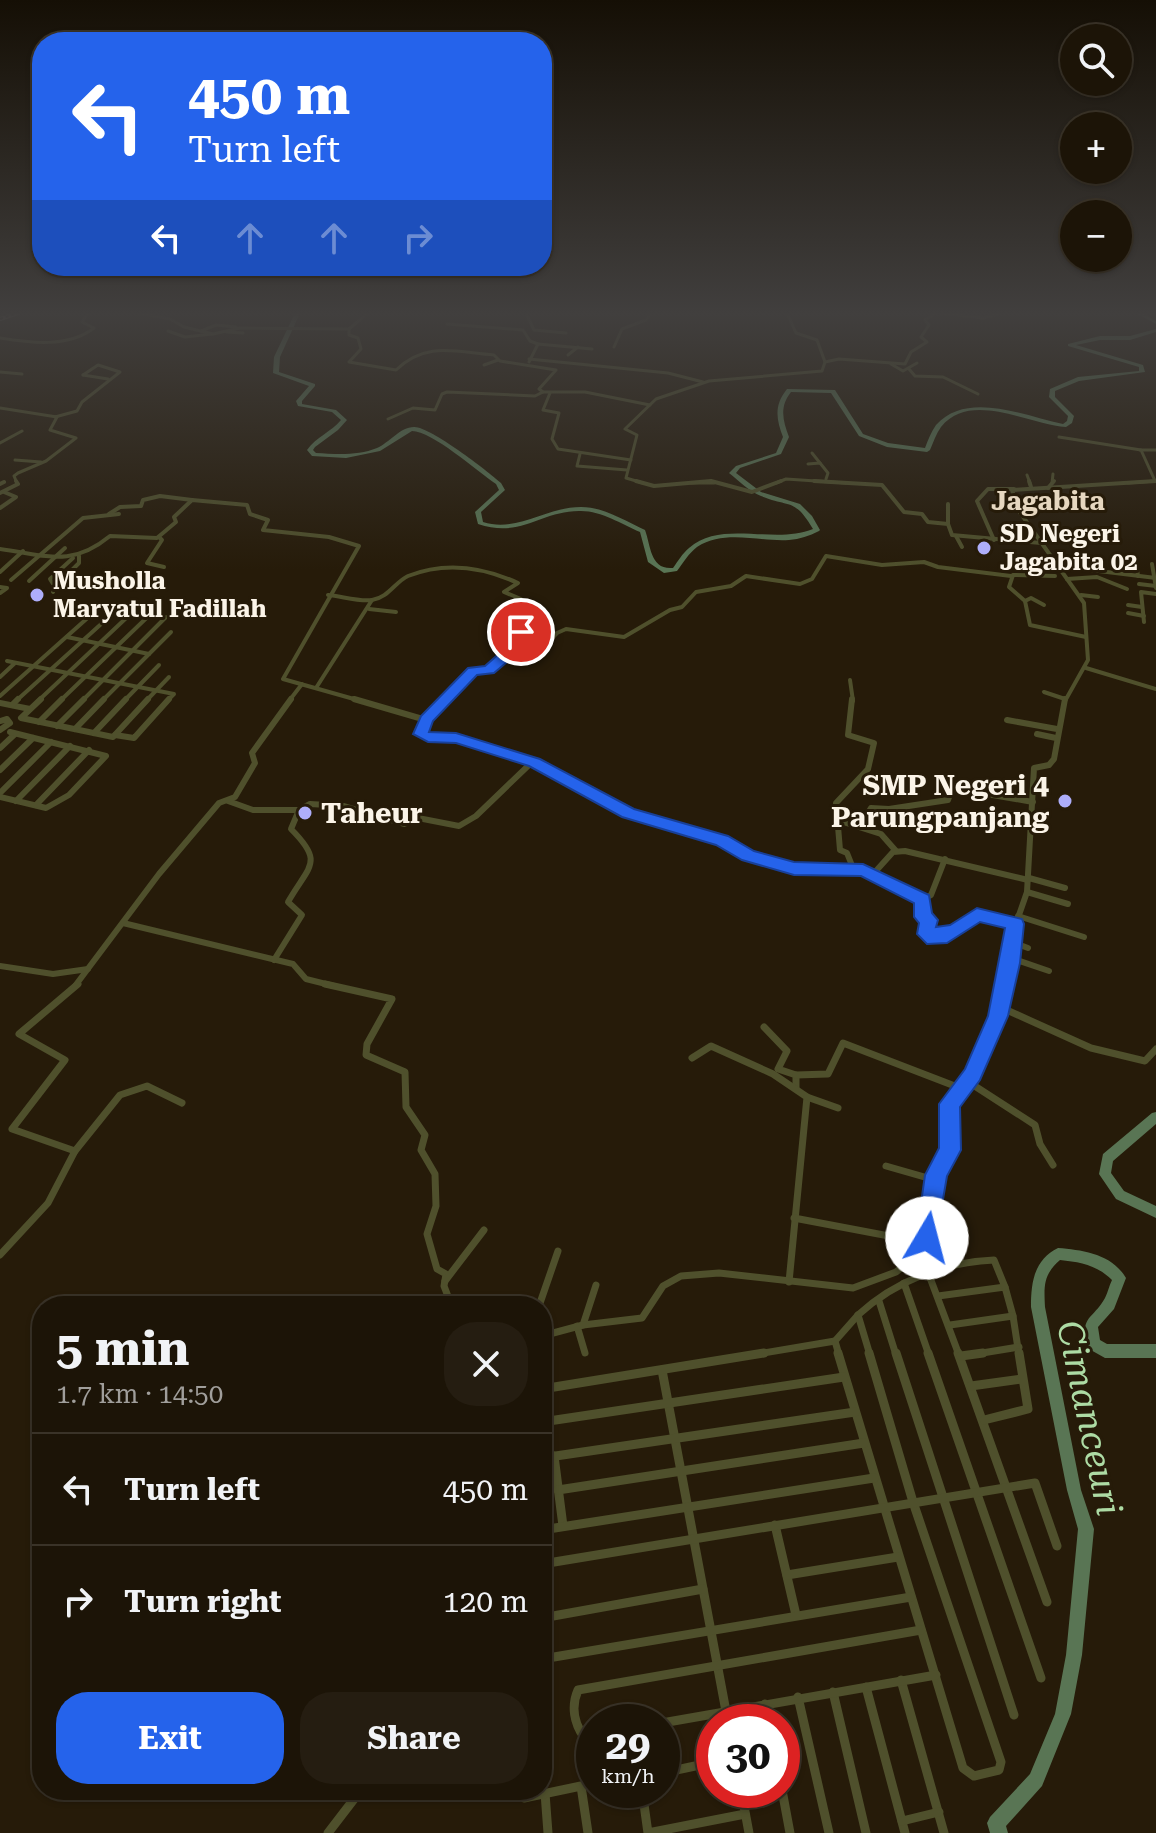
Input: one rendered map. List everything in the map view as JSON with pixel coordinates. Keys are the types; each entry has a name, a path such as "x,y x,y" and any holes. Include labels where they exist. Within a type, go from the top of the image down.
{"street":[{"path":"2,410 55,417 77,411 86,399"},
{"path":"388,419 413,408 435,410 440,399"},
{"path":"548,399 543,410 559,413 552,439 558,444 558,449 631,460"},
{"path":"613,399 619,402 650,405"},
{"path":"657,399 636,422 625,429 637,435 627,479 651,485 711,481 722,487 754,492 784,479 826,479 883,485 904,512 922,514 929,522 948,524"},
{"path":"2,492 18,484 14,476 21,469 51,458 54,450 76,438 50,430 58,418 55,417"},
{"path":"0,443 22,431"},
{"path":"1059,437 1156,450"},
{"path":"1139,450 1156,491"},
{"path":"812,453 828,473 826,479"},
{"path":"580,454 576,466 627,470"},
{"path":"15,460 41,462"},
{"path":"808,464 820,463"},
{"path":"1146,463 1156,463"},
{"path":"1092,473 1099,483"},
{"path":"1048,488 1054,481 1053,474"},
{"path":"1027,475 1031,487"},
{"path":"995,540 989,522 977,508 977,501 988,489 1154,481"},
{"path":"552,1333 580,1326 642,1318 663,1286 681,1276 719,1273 853,1288 896,1272 925,1245 935,1180 950,1150 949,1110 978,1063 1000,1007 1017,920 1027,892 1034,768 1052,763 1065,699 1086,668 1081,595 1018,509 1014,489"},
{"path":"0,508 16,496 2,492"},
{"path":"11,580 83,518 102,519 120,507 141,506 143,500 155,497 247,505 250,514 268,520 265,531 358,544 359,548 328,595 283,678 426,720"},
{"path":"54,589 50,580 76,557 110,536 159,537 192,500"},
{"path":"948,504 950,534 1041,543"},
{"path":"109,514 119,514"},
{"path":"956,536 962,547"},
{"path":"159,537 162,540 147,563 164,567"},
{"path":"29,581 65,548"},
{"path":"0,549 76,557"},
{"path":"0,555 7,549"},
{"path":"0,572 23,551"},
{"path":"508,654 535,656 566,629 624,637 670,610 682,607 688,597 707,589 725,590 737,585 746,576 800,584 812,579 826,556 885,565 903,560 929,561 938,567 1011,576 1055,576"},
{"path":"1105,562 1106,571"},
{"path":"1121,562 1122,573"},
{"path":"1136,562 1138,576"},
{"path":"1152,564 1156,589"},
{"path":"328,595 372,600 391,592 406,577 456,566 491,571 518,583 504,592 521,599 512,620 521,632 508,654 489,670 473,671 426,720 420,729 426,737 456,738 531,763 628,813 722,840 748,855 794,868 853,868 876,872 896,851"},
{"path":"1058,566 1155,578"},
{"path":"1011,576 1009,588 1025,601 1030,625 1086,637"},
{"path":"1067,579 1097,577 1127,589"},
{"path":"1139,584 1156,589"},
{"path":"0,587 7,588 0,593"},
{"path":"1128,613 1144,619 1141,592 1156,589"},
{"path":"1081,595 1098,597"},
{"path":"1025,601 1031,598 1044,605"},
{"path":"316,688 372,600"},
{"path":"12,705 121,606 161,604 39,722"},
{"path":"7,661 68,673 86,676 174,694 134,738 21,718 30,709 68,673 99,643 140,605"},
{"path":"1128,605 1142,607"},
{"path":"0,696 101,606"},
{"path":"369,609 396,612"},
{"path":"57,726 166,617"},
{"path":"75,729 171,632"},
{"path":"67,637 149,654"},
{"path":"0,677 16,663"},
{"path":"94,733 159,665"},
{"path":"1086,668 1156,689"},
{"path":"115,735 169,677"},
{"path":"850,680 853,705 848,735 874,743 875,753 858,787 836,803 840,821 840,850 847,853 853,868"},
{"path":"75,1151 14,1131 12,1127 65,1060 19,1034 80,982 219,803 235,797 255,763 252,753 302,684"},
{"path":"1044,692 1065,699"},
{"path":"0,703 30,709"},
{"path":"2,725 21,707"},
{"path":"1007,720 1057,734"},
{"path":"0,748 12,733 89,750 106,756 69,795 46,808 0,795 51,742"},
{"path":"1037,734 1057,734"},
{"path":"0,770 33,738"},
{"path":"16,801 70,746"},
{"path":"36,805 89,750"},
{"path":"228,801 253,810 299,810 310,804 344,806 404,824 418,818 441,820 459,826 476,816 531,763"},
{"path":"836,813 865,818 871,808 889,809 948,800 952,788 1033,802"},
{"path":"274,960 302,915 288,902 312,861 310,848 291,829 299,810"},
{"path":"840,821 881,834 896,851 945,859 1065,888"},
{"path":"923,899 931,895 945,859"},
{"path":"863,870 923,899"},
{"path":"1027,892 1068,904"},
{"path":"923,899 923,917 929,920 926,934 934,939 940,938 943,931 953,933 977,914 1017,920 1084,937"},
{"path":"123,923 296,965 306,979 392,999 365,1053 375,1063 401,1068 405,1072 406,1107 425,1135 421,1150 435,1174 436,1206 427,1234 435,1266 446,1273 448,1296"},
{"path":"1012,942 1028,948"},
{"path":"1011,958 1049,971"},
{"path":"0,966 53,974 88,969"},
{"path":"1000,1007 1090,1047 1140,1061 1145,1061 1156,1049"},
{"path":"764,1027 787,1051 779,1070 796,1075 828,1074 843,1043 960,1088"},
{"path":"692,1058 711,1046 796,1088 807,1097 838,1108"},
{"path":"796,1075 796,1088"},
{"path":"967,1081 1035,1125 1040,1144 1053,1165"},
{"path":"0,1255 48,1203 75,1151 120,1095 147,1086 182,1103"},
{"path":"789,1282 807,1097"},
{"path":"886,1166 935,1180"},
{"path":"794,1218 889,1236"},
{"path":"445,1281 459,1267 472,1240 484,1230"},
{"path":"542,1296 558,1251"},
{"path":"552,1387 835,1341 858,1314 904,1283 929,1275 941,1265 991,1260 997,1262 1013,1316 1027,1410 984,1420"},
{"path":"929,1275 950,1325 1047,1602"},
{"path":"904,1283 1041,1678"},
{"path":"585,1353 580,1326 596,1285"},
{"path":"938,1296 1005,1287"},
{"path":"879,1301 1014,1715"},
{"path":"835,1341 965,1771 974,1776 999,1770 999,1756 913,1502 858,1314"},
{"path":"950,1325 1013,1316"},
{"path":"961,1356 1019,1347"},
{"path":"662,1370 725,1704"},
{"path":"552,1421 844,1377"},
{"path":"971,1386 1022,1379"},
{"path":"563,1526 554,1456 855,1412"},
{"path":"558,1490 864,1443"},
{"path":"552,1528 688,1504 874,1478"},
{"path":"552,1562 616,1550 694,1541 1007,1486 1037,1485 1057,1546"},
{"path":"775,1525 796,1615"},
{"path":"787,1575 898,1557"},
{"path":"552,1616 703,1589"},
{"path":"552,1657 911,1597"},
{"path":"576,1718 573,1699 576,1691 921,1630"},
{"path":"765,1704 936,1675"},
{"path":"901,1680 944,1833"},
{"path":"866,1687 905,1833"},
{"path":"833,1692 866,1833"},
{"path":"798,1697 829,1833"},
{"path":"552,1792 581,1786 588,1833"},
{"path":"328,1833 353,1800"},
{"path":"546,1800 548,1833"},
{"path":"645,1808 648,1833 745,1814"},
{"path":"744,1808 749,1833"},
{"path":"785,1808 790,1833"},
{"path":"902,1821 939,1812"}],"waterway":[{"path":"301,399 300,405 334,411 344,420 313,445 310,450 314,455 346,456 378,450 410,429 417,428 498,483 502,490 478,512 480,523 504,528 565,510 594,511 643,531 651,562 664,571 675,570 692,548 709,539 724,535 788,538 817,530 798,505 759,493 732,473 738,467 778,454 786,437 780,418 783,399"},
{"path":"838,399 861,435 887,445 927,450 938,427 950,416 964,410 998,410 1064,426 1070,422 1071,416 1054,399"},
{"name":"Cimanceuri","path":"1156,1117 1107,1158 1105,1174 1120,1195 1156,1212"},
{"name":"Cimanceuri","path":"999,1833 996,1823 1036,1780 1063,1714 1074,1655 1086,1529 1074,1490 1038,1307 1038,1284 1046,1265 1058,1254 1084,1257 1113,1271 1119,1278 1109,1304 1091,1325 1094,1344 1105,1351 1156,1351"}],"place":[{"name":"SD Negeri Jagabita 02","path":"984,548"},
{"name":"Musholla Maryatul Fadillah","path":"37,595"},
{"name":"SMP Negeri 4 Parungpanjang","path":"1065,801"},
{"name":"Taheur","path":"305,813"}],"district":[{"name":"Jagabita","path":"1048,501"}],"route":[{"path":"521,632 509,647 508,654 489,670 473,671 426,720 420,729 421,734 434,739 456,738 534,763 628,813 722,840 748,855 794,868 863,870 923,899 923,917 929,920 926,934 934,939 940,938 943,931 953,933 977,914 1015,924 1011,963 998,1016 973,1074 954,1094 950,1104 950,1150 936,1175 927,1238"}]}
